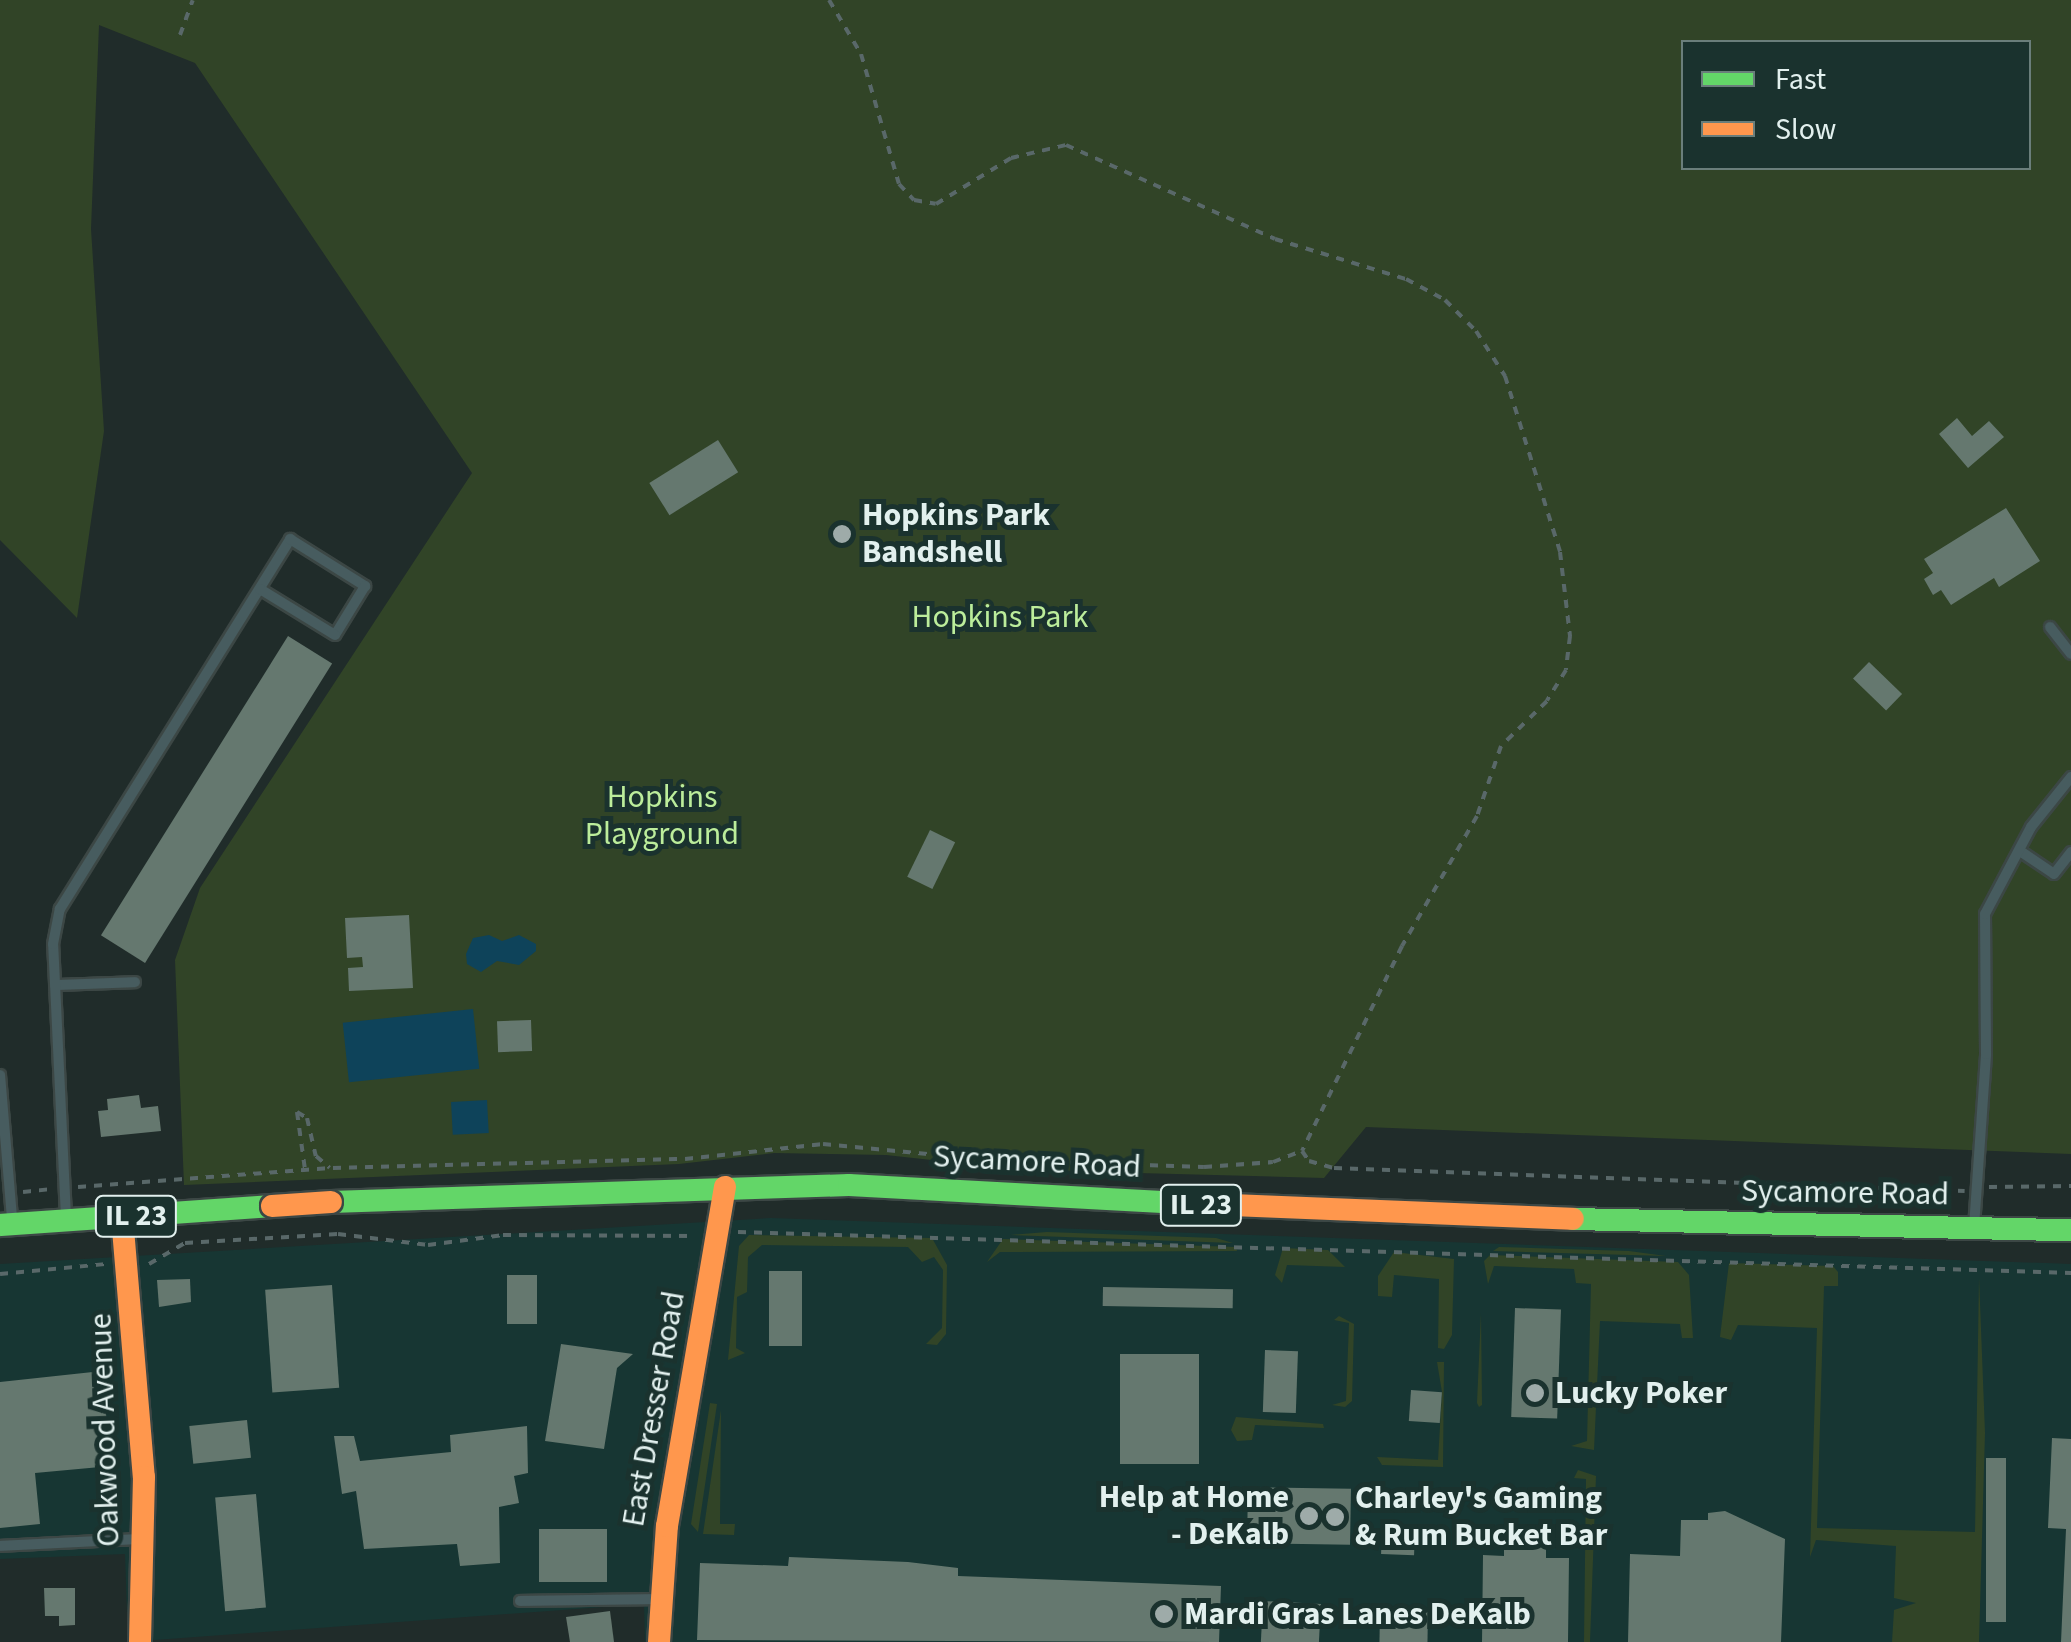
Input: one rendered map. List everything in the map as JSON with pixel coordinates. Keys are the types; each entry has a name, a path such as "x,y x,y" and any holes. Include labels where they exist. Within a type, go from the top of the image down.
{"main road":[{"name":"Sycamore Road","path":"6,1225 331,1202 849,1185 1437,1216 2071,1230"},
{"name":"East Dresser Road","path":"659,1642 659,1600 725,1188"},
{"name":"Oakwood Avenue","path":"122,1216 129,1262 144,1539 140,1642"}],"lane":[{"path":"66,1221 53,944 66,896 290,540 365,586 335,635 260,589"},
{"path":"2050,627 2071,654"},
{"path":"1974,1228 1986,1054 1986,914 2023,853 2031,827 2071,777"},
{"path":"2023,853 2054,874 2071,852"},
{"path":"55,985 135,982"},
{"path":"0,1075 10,1193 6,1225"},
{"path":"0,1546 144,1539"},
{"path":"520,1601 659,1600"}],"path":[{"path":"180,35 193,0"},
{"path":"10,1193 333,1168 685,1158 822,1144 990,1160 1204,1167 1274,1162 1302,1151 1402,946 1476,816 1501,746 1547,701 1566,670 1570,636 1560,552 1505,376 1476,331 1445,300 1406,279 1275,239 1066,145 1012,158 936,204 914,200 899,184 861,54 829,0"},
{"path":"305,1170 297,1112 307,1118 316,1156 333,1168"},
{"path":"1302,1151 1309,1161 1334,1168 1974,1190 2071,1186"},
{"path":"0,1274 129,1262 152,1264 185,1243 338,1234 428,1245 503,1235 548,1240 717,1234 1011,1237 2071,1274"}],"shaded area":[{"path":"489,935 502,941 519,935 536,944 536,951 519,965 497,961 481,972 467,964 466,954 473,938"},
{"path":"473,1009 479,1069 349,1082 343,1023"},
{"path":"487,1100 489,1133 453,1135 451,1102"},
{"path":"771,1218 2071,1264 2071,1642 645,1642 644,1604 128,1642 125,1554 0,1559 0,1264"}],"green space":[{"name":"Hopkins Park","path":"0,0 2071,0 2071,1154 1366,1127 1324,1178 1023,1170 886,1155 774,1153 679,1164 184,1185 175,960 200,888 472,473 195,63 99,25 91,229 104,431 77,618 0,540"},
{"path":"1047,1232 1216,1238 1233,1243 1010,1235"},
{"path":"749,1235 932,1238 947,1265 946,1334 937,1345 926,1344 942,1328 943,1270 934,1257 922,1262 908,1247 762,1245 748,1257 747,1292 737,1297 736,1348 745,1353 728,1360 739,1246"},
{"path":"1003,1239 1236,1247 1237,1251 1000,1252 987,1262"},
{"path":"1499,1247 1629,1251 1666,1256 1493,1251"},
{"path":"1283,1248 1328,1250 1345,1267 1287,1265 1282,1283 1275,1275"},
{"path":"1394,1252 1454,1259 1452,1335 1444,1349 1438,1348 1439,1279 1394,1275 1392,1297 1378,1296 1378,1276"},
{"path":"1490,1255 1678,1262 1689,1275 1693,1338 1682,1338 1680,1324 1600,1321 1594,1450 1571,1446 1587,1441 1591,1284 1576,1283 1574,1269 1494,1266 1488,1284 1484,1261"},
{"path":"1729,1263 1833,1266 1838,1272 1838,1286 1824,1286 1817,1528 1975,1532 1979,1277 1985,1433 1979,1642 1892,1642 1894,1610 1916,1603 1894,1598 1896,1546 1816,1540 1810,1557 1817,1328 1738,1325 1731,1340 1720,1337"},
{"path":"1481,1313 1482,1405 1479,1407 1477,1403"},
{"path":"1339,1316 1354,1324 1352,1401 1345,1407 1332,1405 1346,1401 1349,1323 1334,1320"},
{"path":"1437,1362 1444,1362 1443,1467 1382,1465 1377,1457 1438,1460 1442,1392"},
{"path":"710,1403 717,1404 698,1532 691,1524"},
{"path":"721,1410 720,1524 735,1524 734,1535 703,1534"},
{"path":"1236,1417 1323,1424 1324,1428 1255,1425 1252,1440 1237,1441 1231,1430"},
{"path":"1578,1470 1596,1476 1590,1642 1584,1642 1586,1479 1574,1478"}],"building":[{"path":"1957,418 1972,436 1989,421 2004,437 1968,468 1939,434"},
{"path":"718,440 738,472 669,515 649,483"},
{"path":"2006,508 2040,561 1999,587 1994,578 1951,605 1941,590 1933,595 1924,579 1933,573 1924,559"},
{"path":"288,636 332,664 145,963 101,935"},
{"path":"1869,662 1902,694 1886,710 1853,679"},
{"path":"930,830 955,842 932,889 907,877"},
{"path":"409,915 413,988 349,991 348,968 363,967 362,957 347,958 345,918"},
{"path":"531,1020 532,1051 498,1052 497,1021"},
{"path":"139,1095 141,1108 158,1106 161,1131 101,1137 98,1111 108,1110 107,1099"},
{"path":"769,1271 802,1271 802,1346 769,1346"},
{"path":"507,1275 537,1275 537,1324 507,1324"},
{"path":"190,1279 191,1302 159,1307 157,1280"},
{"path":"332,1285 339,1388 272,1392 265,1290"},
{"path":"1103,1287 1233,1289 1233,1308 1103,1306"},
{"path":"1515,1308 1561,1310 1557,1419 1511,1417"},
{"path":"561,1344 633,1354 617,1368 604,1449 545,1441"},
{"path":"1265,1350 1298,1351 1296,1413 1263,1412"},
{"path":"1120,1354 1199,1354 1199,1464 1120,1464"},
{"path":"102,1371 111,1466 35,1473 40,1524 0,1528 0,1382"},
{"path":"1411,1390 1442,1392 1440,1423 1409,1421"},
{"path":"247,1420 251,1458 193,1464 189,1426"},
{"path":"527,1426 528,1473 514,1476 519,1503 499,1507 500,1563 460,1566 457,1544 364,1549 356,1491 342,1494 334,1436 354,1436 360,1461 451,1452 450,1435"},
{"path":"2052,1438 2071,1439 2071,1642 2061,1642 2066,1529 2048,1528"},
{"path":"1986,1458 2006,1458 2006,1622 1986,1622"},
{"path":"1248,1487 1351,1489 1350,1545 1247,1543"},
{"path":"256,1494 266,1608 225,1611 215,1498"},
{"path":"1725,1511 1785,1539 1781,1642 1628,1642 1630,1554 1680,1556 1681,1520 1708,1520 1708,1513"},
{"path":"1382,1528 1415,1529 1414,1555 1381,1554"},
{"path":"539,1529 607,1529 607,1582 539,1582"},
{"path":"1504,1543 1546,1543 1546,1558 1569,1558 1568,1642 1482,1642 1483,1555 1504,1556"},
{"path":"789,1557 908,1562 958,1568 958,1576 1221,1586 1219,1642 697,1640 700,1563 788,1566"},
{"path":"44,1588 75,1588 75,1625 59,1626 59,1616 45,1616"},
{"path":"1263,1601 1321,1604 1319,1642 1261,1642"},
{"path":"610,1611 614,1642 570,1642 566,1617"},
{"path":"1380,1611 1428,1612 1427,1642 1379,1642"}],"traffic: fast":[{"path":"331,1202 849,1185 1181,1203"},
{"path":"0,1225 272,1206"},
{"path":"1573,1219 2071,1230"}],"traffic: slow":[{"path":"659,1642 667,1526 725,1187"},
{"path":"272,1206 331,1202"},
{"path":"1181,1203 1573,1219"},
{"path":"122,1217 144,1477 140,1642"}],"place":[{"name":"Hopkins Park Bandshell","path":"842,534"},
{"name":"Lucky Poker","path":"1535,1393"},
{"name":"Help at Home - DeKalb","path":"1309,1516"},
{"name":"Charley's Gaming & Rum Bucket Bar","path":"1335,1517"},
{"name":"Mardi Gras Lanes DeKalb","path":"1164,1614"}],"park label":[{"name":"Hopkins Playground","path":"662,816"}]}
